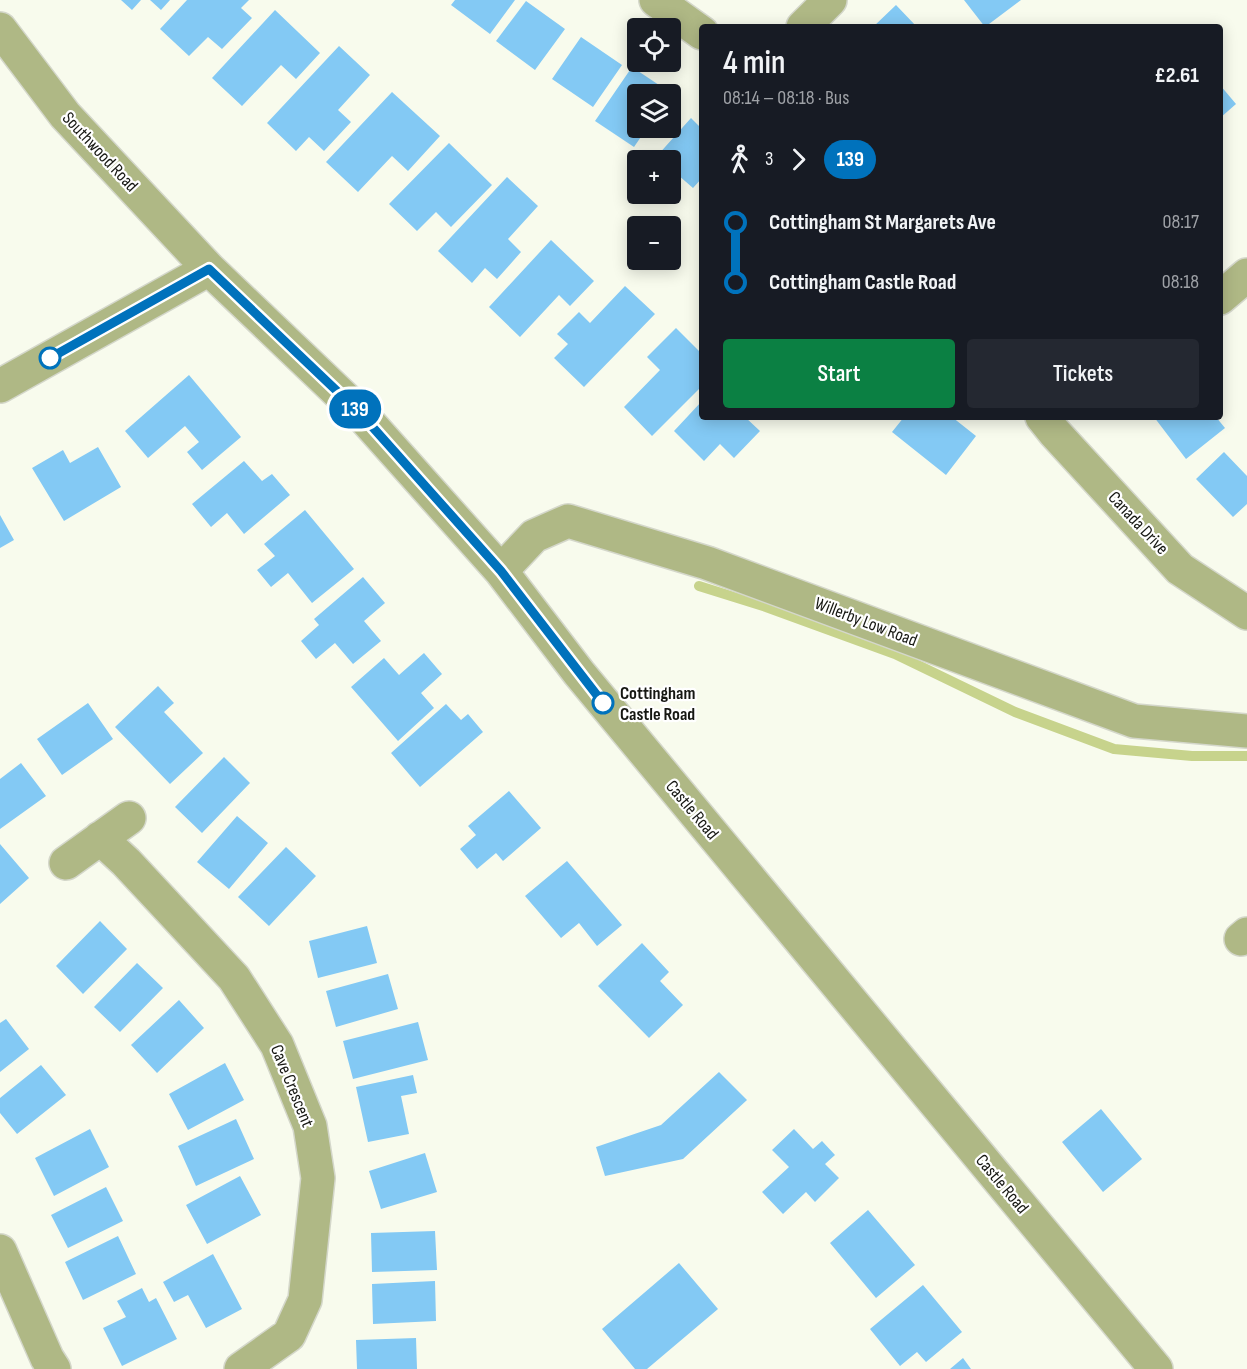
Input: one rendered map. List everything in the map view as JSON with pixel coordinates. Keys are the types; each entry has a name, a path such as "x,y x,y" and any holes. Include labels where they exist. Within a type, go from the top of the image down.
{"street":[{"path":"656,0 699,31"},
{"path":"806,24 830,0"},
{"name":"Southwood Road","path":"0,29 65,115 209,269"},
{"path":"0,386 209,269"},
{"name":"Castle Road","path":"209,269 360,413 501,571 585,681 1156,1369"},
{"path":"1223,295 1247,275"},
{"name":"Canada Drive","path":"1056,422 1180,569 1247,613"},
{"name":"Willerby Low Road","path":"501,571 534,536 568,520 707,563 1134,721 1247,731"},
{"path":"66,863 129,818"},
{"name":"Cave Crescent","path":"100,838 126,862 234,978 277,1045 310,1126 318,1178 304,1300 289,1335 241,1369"},
{"path":"0,1251 54,1369"}],"building":[{"path":"121,0 141,0 132,10"},
{"path":"150,0 170,0 161,10"},
{"path":"187,0 249,0 241,8 252,18 222,49 208,37 189,56 160,29"},
{"path":"455,0 515,0 490,34 451,5"},
{"path":"964,0 1021,0 989,24 983,24"},
{"path":"526,1 565,29 535,70 496,41"},
{"path":"896,5 914,24 876,24"},
{"path":"275,10 320,53 296,79 281,65 242,106 212,78"},
{"path":"581,37 622,65 593,107 552,79"},
{"path":"339,46 370,75 338,110 351,122 324,151 309,137 296,151 267,123"},
{"path":"629,72 640,72 658,84 627,84 627,138 640,138 634,147 595,121"},
{"path":"1223,89 1236,104 1223,115"},
{"path":"392,92 440,136 408,171 392,156 358,192 326,162"},
{"path":"691,118 699,126 699,181 693,188 681,178 681,150 662,150 673,138 681,138 681,129"},
{"path":"449,143 492,185 451,227 436,212 417,231 389,204"},
{"path":"507,177 538,206 508,239 521,252 497,279 485,268 472,283 438,251"},
{"path":"551,240 594,281 570,306 559,295 520,337 489,307"},
{"path":"625,286 655,314 584,387 554,358 568,344 557,334 579,312 590,323"},
{"path":"676,328 699,351 699,389 652,436 624,407 660,370 647,357"},
{"path":"189,375 241,437 202,470 187,452 199,442 185,426 148,458 125,431"},
{"path":"699,404 699,420 748,420 760,431 734,458 720,444 704,461 674,431"},
{"path":"902,420 956,420 976,436 946,475 892,432"},
{"path":"1156,420 1218,420 1225,428 1186,459"},
{"path":"98,447 121,487 64,521 32,468 63,450 70,463"},
{"path":"1224,452 1247,476 1247,504 1233,517 1196,479"},
{"path":"244,461 262,481 272,474 290,495 244,534 227,513 211,527 192,504"},
{"path":"305,510 354,569 312,603 288,573 271,587 257,570 275,556 264,544"},
{"path":"0,515 14,540 0,548"},
{"path":"363,577 385,603 364,621 381,641 353,664 335,643 316,659 301,641 319,625 314,619"},
{"path":"424,653 442,674 421,693 434,708 398,741 351,687 384,658 399,675"},
{"path":"158,686 174,703 164,712 203,753 170,784 115,727"},
{"path":"88,703 113,739 62,775 37,739"},
{"path":"446,704 461,720 468,714 483,732 420,787 391,753"},
{"path":"224,757 250,783 202,833 175,807"},
{"path":"21,763 46,796 0,829 0,779"},
{"path":"509,791 541,828 503,861 496,853 477,869 460,849 476,835 468,826"},
{"path":"237,816 268,843 229,889 197,862"},
{"path":"0,844 29,878 0,904"},
{"path":"286,847 316,876 269,926 238,897"},
{"path":"567,861 622,925 597,946 579,923 561,938 525,896"},
{"path":"100,921 127,949 83,994 56,966"},
{"path":"367,926 377,963 318,978 309,941"},
{"path":"642,943 669,972 660,981 683,1005 649,1038 598,986"},
{"path":"137,963 163,988 120,1032 94,1007"},
{"path":"388,974 398,1009 336,1027 326,991"},
{"path":"179,1000 204,1028 157,1073 131,1045"},
{"path":"6,1019 29,1049 0,1072 0,1023"},
{"path":"418,1022 428,1060 353,1079 343,1041"},
{"path":"225,1063 244,1100 188,1130 169,1094"},
{"path":"41,1065 66,1095 17,1134 0,1113 0,1098"},
{"path":"719,1072 747,1100 683,1159 605,1176 596,1147 661,1125"},
{"path":"413,1075 417,1093 401,1096 409,1134 368,1142 356,1087"},
{"path":"1101,1109 1142,1159 1103,1192 1062,1142"},
{"path":"236,1119 254,1159 196,1186 178,1146"},
{"path":"90,1129 109,1167 54,1196 35,1158"},
{"path":"794,1129 813,1149 822,1141 835,1155 825,1164 839,1178 815,1202 806,1192 783,1214 762,1192 789,1167 772,1150"},
{"path":"425,1153 437,1192 381,1209 369,1171"},
{"path":"240,1176 261,1215 207,1244 186,1205"},
{"path":"106,1187 123,1221 68,1248 51,1215"},
{"path":"868,1210 915,1265 876,1298 830,1243"},
{"path":"435,1231 437,1270 372,1272 371,1233"},
{"path":"118,1236 136,1274 83,1300 65,1262"},
{"path":"213,1254 242,1309 206,1328 188,1295 174,1302 163,1282"},
{"path":"679,1263 718,1309 647,1369 635,1369 602,1329"},
{"path":"435,1281 436,1321 373,1324 372,1284"},
{"path":"923,1285 962,1332 926,1362 917,1352 900,1366 870,1329"},
{"path":"142,1288 149,1302 156,1298 177,1339 122,1366 103,1328 126,1317 117,1301"},
{"path":"416,1338 417,1369 357,1369 356,1340"},
{"path":"963,1358 971,1369 950,1369"}],"waterway":[{"path":"699,586 766,607 895,654 1015,712 1114,749 1192,756 1247,756"}],"bus line":[{"name":"139","path":"50,358 209,269 360,413 501,571 603,703"}],"place":[{"name":"Cottingham Castle Road","path":"603,703"}]}
